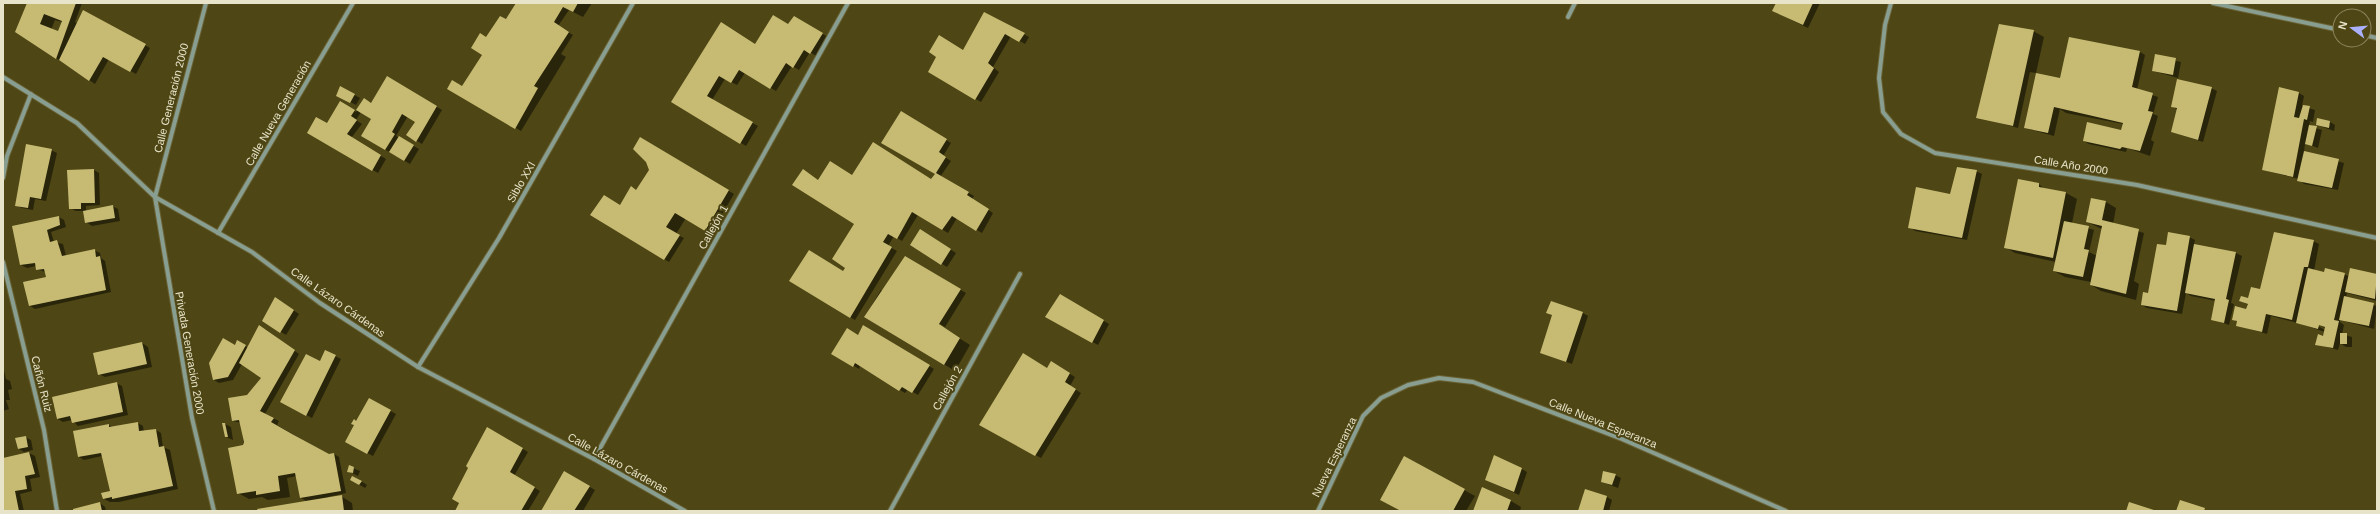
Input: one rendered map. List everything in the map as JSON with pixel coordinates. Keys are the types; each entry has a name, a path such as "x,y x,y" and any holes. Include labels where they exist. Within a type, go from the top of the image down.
{"street":[{"name":"Calle Generación 2000","path":"155,197 206,3"},
{"name":"Calle Nueva Generación","path":"218,233 353,3"},
{"name":"Siblo XXI","path":"418,367 499,238 633,3"},
{"name":"Callejón 1","path":"594,459 848,3"},
{"path":"1568,17 1575,3"},
{"name":"Calle Año 2000","path":"1891,3 1884,25 1879,78 1883,112 1901,134 1935,153 2136,185 2377,238"},
{"path":"2213,3 2332,28"},
{"name":"Calle Lázaro Cárdenas","path":"3,77 77,123 155,197 252,252 320,303 418,367 594,459 685,511"},
{"path":"3,178 7,156 31,94"},
{"name":"Privada Generación 2000","path":"155,197 192,418 214,511"},
{"name":"Cañón Ruiz","path":"3,262 44,430 57,511"},
{"name":"Callejón 2","path":"890,511 1020,274"},
{"name":"Calle Nueva Esperanza","path":"1408,385 1439,378 1474,382 1622,439 1786,511"},
{"name":"Nueva Esperanza","path":"1318,511 1363,416 1381,398 1408,385"}],"building":[{"path":"27,3 76,3 56,59 15,32","holes":["44,14 62,21 58,31 40,24"]},
{"path":"516,3 578,3 573,12 563,7 554,22 569,32 534,86 538,88 515,129 447,89 452,80 462,86 482,55 471,48 480,33 486,37 500,16 506,19"},
{"path":"1776,3 1813,3 1803,25 1772,11"},
{"path":"83,10 146,44 130,72 103,57 89,81 59,60"},
{"path":"984,12 1025,33 1019,42 1005,34 988,63 994,68 975,100 928,72 936,57 929,52 939,35 963,50"},
{"path":"773,15 788,24 794,16 823,33 810,54 804,50 793,68 786,63 770,89 739,70 731,83 719,76 707,96 753,122 740,144 671,102 721,22 755,44"},
{"path":"1999,24 2034,30 2013,126 1976,118"},
{"path":"2069,37 2140,51 2132,87 2153,93 2148,111 2153,112 2140,151 2122,147 2120,149 2083,141 2087,122 2121,130 2123,123 2054,107 2048,133 2024,128 2036,73 2060,78"},
{"path":"2155,54 2176,58 2173,75 2152,71"},
{"path":"387,76 437,106 416,142 406,135 415,122 402,114 392,132 395,134 385,150 361,136 371,119 356,110 364,98 371,103"},
{"path":"2177,79 2212,87 2198,140 2171,132 2177,108 2171,107"},
{"path":"340,86 355,94 350,103 336,96"},
{"path":"2279,87 2299,92 2294,117 2299,118 2303,105 2310,106 2307,120 2304,119 2293,177 2262,170"},
{"path":"340,101 355,110 351,116 357,120 347,134 381,155 372,171 307,133 316,117 327,123"},
{"path":"901,111 947,139 939,152 946,157 936,173 969,192 967,195 989,209 976,231 952,216 942,230 912,212 897,239 888,234 883,242 892,247 850,318 789,281 809,250 843,271 845,268 832,259 854,224 792,185 803,169 818,180 830,161 852,175 873,142 931,179 935,174 881,143"},
{"path":"2317,118 2330,121 2329,128 2316,125"},
{"path":"2309,125 2317,126 2312,146 2305,144"},
{"path":"399,136 414,145 404,161 389,152"},
{"path":"640,137 729,190 705,231 675,213 666,227 680,235 664,260 590,215 604,195 620,205 631,186 636,190 649,170 646,162 633,149"},
{"path":"26,144 52,149 41,199 30,197 28,208 15,206"},
{"path":"2304,151 2339,159 2332,188 2297,181"},
{"path":"1957,167 1977,170 1962,238 1908,228 1916,187 1950,194"},
{"path":"94,169 95,203 81,203 81,209 69,209 67,170"},
{"path":"2018,179 2039,183 2039,187 2066,192 2053,258 2004,248"},
{"path":"2091,198 2106,201 2102,220 2139,229 2126,294 2090,285 2102,226 2086,222"},
{"path":"113,205 115,218 85,223 83,211"},
{"path":"59,216 60,225 47,230 50,242 57,240 62,256 95,249 96,257 100,256 106,290 29,306 23,282 46,277 44,269 36,270 35,263 20,265 12,226"},
{"path":"2064,221 2089,226 2084,249 2089,250 2083,277 2053,271"},
{"path":"920,229 951,249 941,265 910,245"},
{"path":"2168,232 2190,236 2177,311 2141,305 2143,292 2148,293 2157,244 2166,245"},
{"path":"2274,232 2314,240 2308,267 2304,267 2292,320 2266,314 2262,332 2236,326 2237,321 2232,320 2235,306 2246,309 2248,304 2239,301 2241,296 2248,298 2251,287 2260,289"},
{"path":"2194,244 2236,252 2226,299 2229,300 2224,323 2211,320 2215,299 2185,293"},
{"path":"905,256 961,289 939,324 960,338 944,365 864,317"},
{"path":"2308,268 2324,272 2325,268 2345,273 2334,320 2339,321 2333,348 2315,345 2318,334 2323,336 2325,327 2319,325 2318,329 2296,323"},
{"path":"2350,268 2377,274 2375,299 2345,292"},
{"path":"1060,294 1104,320 1092,343 1045,317"},
{"path":"2344,296 2374,303 2369,326 2339,320"},
{"path":"275,297 294,310 280,333 262,321"},
{"path":"1551,301 1583,312 1566,362 1540,353 1552,315 1546,313"},
{"path":"259,325 295,350 260,411 274,418 271,422 292,434 329,454 334,453 341,491 300,498 295,473 278,476 280,491 256,495 256,491 237,494 228,448 243,445 244,442 239,420 232,421 228,398 247,395 261,378 239,363"},
{"path":"863,325 930,365 912,393 902,387 899,391 855,363 853,367 831,354 847,328 858,335"},
{"path":"2340,333 2347,333 2347,344 2340,344"},
{"path":"223,338 235,345 237,340 246,345 228,377 213,380 209,363"},
{"path":"142,342 147,364 98,375 93,353"},
{"path":"325,350 336,355 306,416 280,402 306,354 320,361"},
{"path":"1023,353 1047,368 1051,361 1070,373 1065,382 1076,389 1035,456 979,425"},
{"path":"117,382 123,412 72,423 70,416 57,419 52,397"},
{"path":"369,398 391,410 367,454 345,442 354,425 351,424 354,419 356,421"},
{"path":"138,422 139,431 156,429 159,447 164,446 173,486 112,499 112,497 103,499 101,493 110,491 101,453 78,457 73,431 109,424 109,427"},
{"path":"222,423 225,423 228,437 225,437"},
{"path":"487,427 523,448 510,472 535,487 521,511 455,511 459,503 452,499 468,468 466,466"},
{"path":"26,436 28,447 18,449 15,438"},
{"path":"29,452 35,474 25,476 27,489 15,491 19,511 3,511 3,458"},
{"path":"1494,455 1522,468 1514,492 1485,480"},
{"path":"1404,456 1465,489 1453,511 1401,511 1380,500"},
{"path":"349,465 354,467 353,473 347,472"},
{"path":"564,471 590,486 574,511 541,511"},
{"path":"1603,471 1616,474 1612,485 1601,482"},
{"path":"352,476 362,481 359,485 350,480"},
{"path":"1482,487 1511,500 1507,511 1473,511"},
{"path":"1585,489 1607,496 1603,511 1578,511"},
{"path":"342,495 344,511 258,511 257,509"},
{"path":"2180,500 2205,508 2204,511 2176,511"},
{"path":"100,502 102,511 73,511 73,509"},
{"path":"2129,502 2157,511 2126,511"}]}
